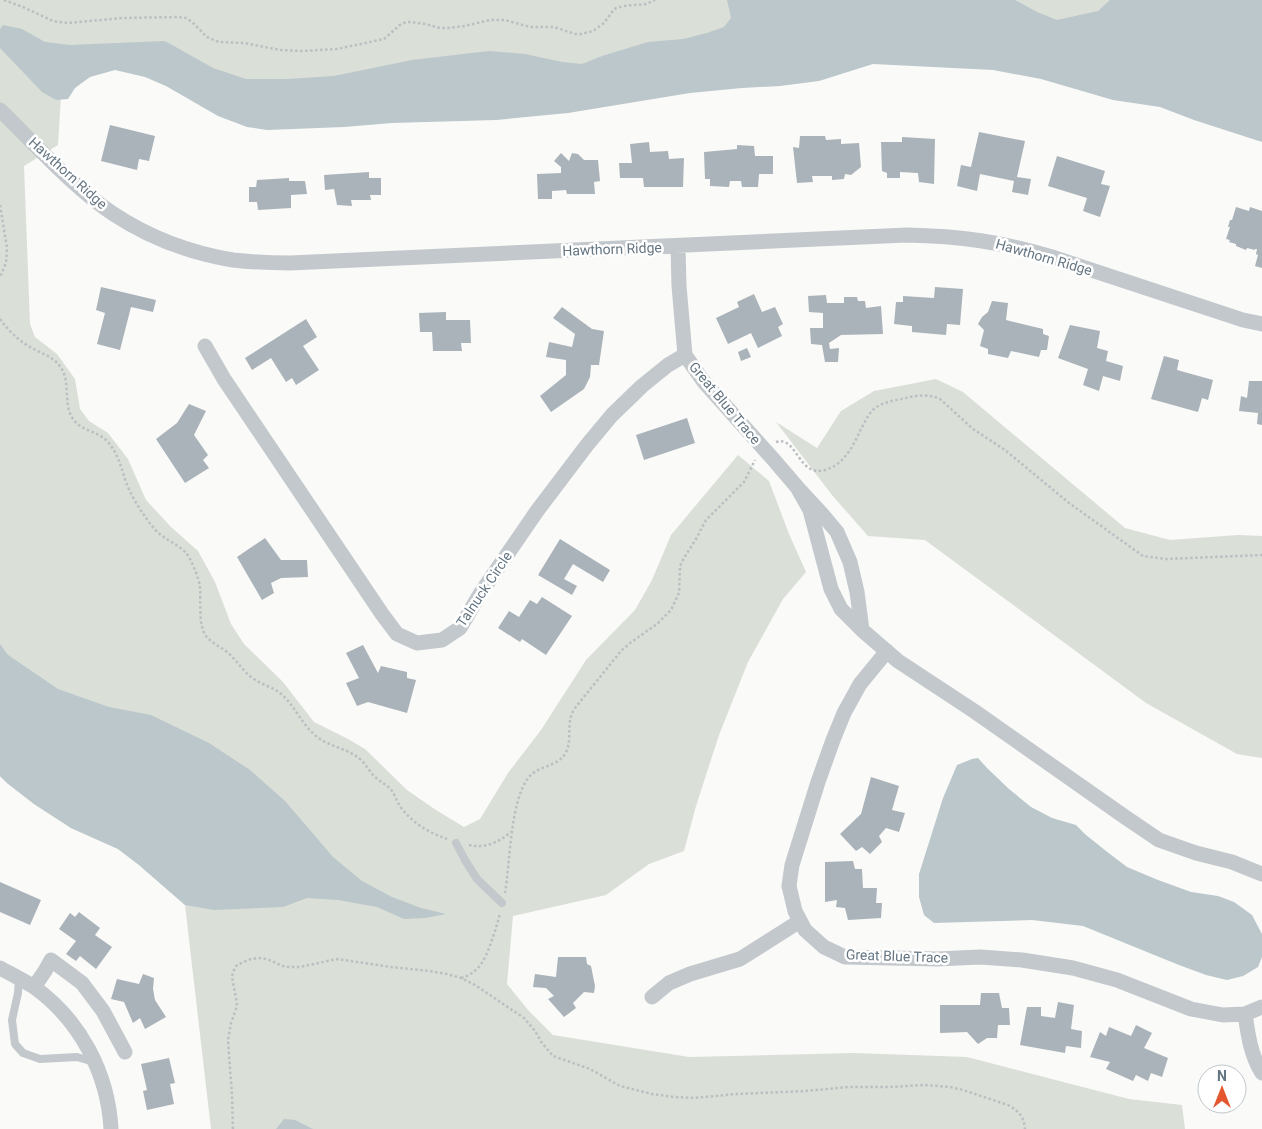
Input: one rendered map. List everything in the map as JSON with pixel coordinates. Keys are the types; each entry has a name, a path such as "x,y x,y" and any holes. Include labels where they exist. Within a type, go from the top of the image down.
{"street":[{"name":"Hawthorn Ridge","path":"0,110 69,178 112,212 154,236 178,246 218,257 246,261 290,263 907,235 943,236 974,239 1043,254 1244,320 1262,324"},
{"name":"Great Blue Trace","path":"678,246 679,286 685,355 704,382 837,532 850,562 857,592 862,630"},
{"name":"Talnuck Circle","path":"205,346 224,379 382,614 397,634 417,643 442,640 460,628 480,594 537,511 606,422 642,386 668,365 685,355"},
{"name":"Great Blue Trace","path":"797,487 810,510 831,589 841,609 898,661 974,711 1159,840 1196,853 1232,862 1262,874"},
{"name":"Great Blue Trace","path":"887,651 860,684 844,713 818,782 792,865 789,886 795,912 805,930 824,947 845,957 937,959 980,957 1022,960 1073,968 1118,980 1192,1009 1223,1015 1245,1014 1262,1007"},
{"path":"652,997 669,983 690,974 740,960 800,921"},
{"path":"34,987 51,960 82,984 103,1011 125,1052"},
{"path":"0,968 34,987 61,1011 81,1035 99,1071 110,1111 110,1129"},
{"path":"1245,1014 1249,1040 1256,1064 1262,1073"}],"lane":[{"path":"456,843 477,879 502,903"},
{"path":"19,979 12,1030 15,1044 23,1053 40,1059 77,1057 95,1062"}],"path":[{"path":"4,0 53,21 68,23 123,18 186,18 208,37 219,42 244,43 280,50 302,51 337,49 384,39 406,22 448,28 499,20 530,27 554,27 575,34 581,34 593,32 604,23 616,8 646,4 655,0"},
{"path":"0,205 7,248 6,263 0,277"},
{"path":"0,319 20,340 31,348 50,357 59,365 64,372 67,402 73,420 78,425 106,439 114,449 128,487 144,515 160,534 181,548 191,560 200,585 203,630 207,637 225,650 253,679 281,693 305,725 317,737 324,742 351,753 364,763 375,778 391,789 402,809 411,819 436,835 456,843 474,846 486,846 501,840 511,832"},
{"path":"461,978 470,974 482,963 497,927 508,874 511,832 517,802 528,778 538,770 551,765 563,757 569,746 569,725 572,712 621,651 657,624 671,610 679,594 680,566 706,520 744,482 757,458 777,441 787,443 807,468 818,472 830,469 851,449 873,410 899,399 913,396 934,396 940,399 973,429 1004,450 1054,492 1143,556 1166,559 1262,555"},
{"path":"233,1129 228,1040 237,1006 232,976 235,967 239,964 251,959 260,958 285,967 294,968 337,959 429,971 461,978 475,985 524,1018 553,1056 581,1066 620,1086 636,1090 665,1096 694,1098 848,1087 924,1085 950,1087 1008,1105 1020,1114 1025,1129"}],"shaded area":[{"path":"0,0 1262,0 1063,73 921,49 250,93 121,61 62,79 58,145 24,166 30,324 35,337 57,354 75,379 80,409 89,421 108,433 128,459 146,500 171,527 198,551 215,582 231,624 244,644 283,682 314,722 365,749 407,790 464,827 480,819 508,773 541,730 586,660 635,610 652,580 671,535 738,455 769,481 806,572 783,599 748,662 719,735 696,806 684,851 649,864 606,895 513,916 507,984 528,1010 553,1035 689,1057 854,1053 967,1057 1129,1099 1182,1105 1185,1129 211,1129 185,905 118,849 71,828 34,804 0,776"},
{"path":"727,0 1015,0 1057,20 1098,11 1110,0 1262,0 1262,142 1160,107 1113,100 1041,79 993,70 873,64 819,81 690,93 568,113 496,120 392,123 267,130 247,127 218,116 166,86 145,77 115,70 90,77 75,88 68,99 56,100 42,92 0,48 0,29 3,25 22,29 45,42 70,45 165,41 213,68 246,79 334,76 412,60 489,51 525,54 582,64 648,42 683,39 724,27 731,18"},
{"path":"936,379 963,392 1125,528 1170,540 1238,535 1262,536 1262,758 1237,754 1146,703 925,540 868,536 832,495 776,422 817,448 841,411 874,391"},
{"path":"0,644 8,655 58,689 109,707 151,715 209,743 250,770 285,801 333,857 362,881 392,897 421,908 446,914 404,919 377,907 338,900 307,898 283,907 214,910 185,905 118,849 71,828 34,804 0,776"},
{"path":"978,758 1009,789 1031,807 1052,818 1076,825 1127,867 1191,892 1218,896 1234,902 1252,915 1262,934 1262,957 1258,967 1243,976 1227,980 1179,965 1083,926 1032,920 934,923 924,915 919,897 919,874 943,798 957,765"},
{"path":"284,1119 295,1120 313,1129 276,1129"}],"building":[{"path":"110,125 155,136 149,161 139,159 137,170 101,161"},
{"path":"979,132 1025,141 1017,177 1031,179 1028,195 1012,192 1014,181 980,174 977,191 957,186 961,165 971,167"},
{"path":"800,136 825,136 826,140 841,139 841,144 859,143 861,167 851,175 845,174 844,179 832,180 832,176 812,176 813,182 797,183 793,147 799,148"},
{"path":"902,137 935,139 934,184 919,182 918,173 900,172 900,178 887,178 887,173 882,171 881,142 902,142"},
{"path":"649,142 650,152 668,151 669,159 684,158 683,187 644,187 643,178 620,178 619,163 632,163 630,144"},
{"path":"737,145 754,146 755,156 773,156 773,174 759,174 758,187 742,187 741,181 730,181 729,187 710,186 710,179 705,179 704,152 737,149"},
{"path":"561,153 569,161 572,153 578,154 584,160 598,160 600,181 594,182 595,194 567,194 566,190 552,191 552,199 538,199 537,174 561,173 561,167 554,161"},
{"path":"1057,156 1105,171 1101,184 1110,186 1100,217 1083,211 1087,198 1048,186"},
{"path":"369,172 369,178 381,178 381,195 370,195 371,200 351,200 352,206 337,205 334,189 325,190 324,175"},
{"path":"289,178 289,181 305,181 307,194 291,195 291,208 258,210 257,202 249,202 249,187 256,187 257,180"},
{"path":"1236,207 1249,211 1250,207 1262,211 1262,268 1255,266 1258,255 1256,254 1257,249 1247,248 1246,250 1226,239 1230,220 1232,220"},
{"path":"101,287 156,300 153,312 131,307 120,350 97,344 105,313 96,310"},
{"path":"935,287 963,289 960,325 947,324 946,335 912,332 912,326 894,324 896,302 903,302 903,296 934,298"},
{"path":"754,294 762,312 775,307 783,324 778,327 782,336 758,348 751,333 728,344 716,318 739,307 737,302"},
{"path":"826,295 827,303 844,303 844,297 857,297 858,301 865,301 866,308 881,306 883,334 841,335 829,343 830,349 839,348 838,362 825,362 822,345 811,344 810,328 823,328 823,313 809,312 808,296"},
{"path":"992,301 1008,303 1006,320 1043,329 1043,334 1049,336 1047,350 1041,350 1039,357 1011,351 1008,358 988,354 988,349 980,346 984,330 978,324 988,312"},
{"path":"562,307 592,329 604,331 599,365 591,365 590,377 584,389 551,412 540,396 566,375 566,360 546,357 549,342 572,347 575,334 553,318"},
{"path":"446,312 446,320 470,320 471,343 461,343 462,351 433,351 432,332 420,332 419,313"},
{"path":"306,319 317,337 303,346 319,370 296,385 292,378 286,382 271,358 252,370 245,358"},
{"path":"1070,325 1100,331 1097,348 1108,351 1106,361 1123,366 1120,381 1103,376 1099,391 1083,385 1088,369 1058,358"},
{"path":"747,348 751,357 741,361 738,352"},
{"path":"1164,356 1179,360 1177,370 1213,380 1208,400 1202,398 1198,412 1151,399"},
{"path":"1249,381 1262,381 1262,425 1257,424 1258,413 1239,411 1241,396 1247,398"},
{"path":"189,404 206,411 194,435 208,455 203,460 209,468 185,483 156,439 177,423"},
{"path":"687,418 695,443 644,460 636,435"},
{"path":"265,538 281,560 307,560 308,577 281,578 271,583 274,593 262,600 237,557"},
{"path":"560,539 610,570 603,582 573,564 564,579 577,586 572,595 538,575"},
{"path":"542,597 572,616 546,655 522,639 520,642 498,628 509,611 519,617 530,600 537,604"},
{"path":"363,645 378,673 381,666 407,672 407,678 416,680 407,713 368,702 357,706 346,683 359,678 346,653"},
{"path":"871,777 899,786 892,810 905,813 899,832 886,828 879,836 882,842 870,854 862,847 856,851 840,834 861,814"},
{"path":"853,861 855,869 862,869 863,888 877,888 876,903 882,903 881,918 848,920 845,908 836,907 837,900 825,902 825,862"},
{"path":"0,882 41,900 30,925 0,912"},
{"path":"79,912 100,928 95,935 112,947 96,969 80,956 76,961 66,954 76,941 59,929 70,913 75,917"},
{"path":"558,957 586,957 587,964 591,966 595,986 594,993 584,992 573,1003 576,1008 564,1017 548,999 554,996 546,988 533,987 535,974 556,977"},
{"path":"143,974 154,978 155,1000 166,1017 145,1029 140,1018 133,1023 124,1002 111,999 117,979 139,984"},
{"path":"981,993 999,993 1002,1008 1009,1008 1010,1025 998,1025 997,1038 987,1038 978,1044 967,1032 940,1033 940,1005 980,1005"},
{"path":"1058,1002 1074,1005 1071,1029 1082,1031 1081,1048 1066,1046 1065,1053 1020,1045 1027,1007 1041,1007 1041,1016 1055,1018"},
{"path":"1136,1025 1152,1033 1144,1048 1168,1058 1162,1077 1151,1073 1148,1081 1136,1075 1133,1081 1106,1069 1110,1062 1090,1057 1100,1032 1106,1036 1109,1027 1131,1036"},
{"path":"169,1058 175,1083 170,1084 174,1104 147,1110 143,1091 147,1090 141,1064"}]}
